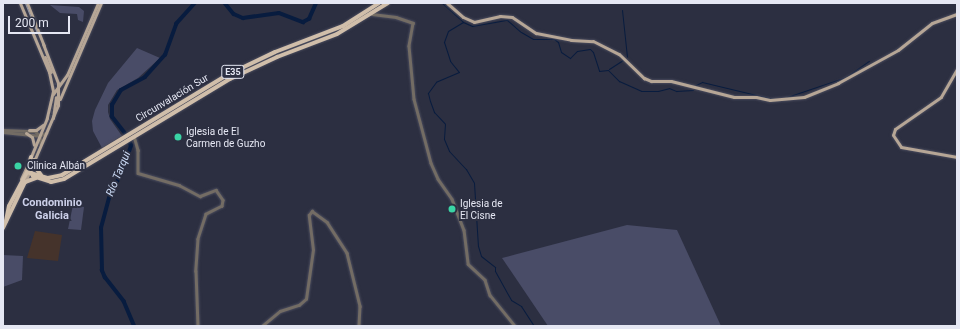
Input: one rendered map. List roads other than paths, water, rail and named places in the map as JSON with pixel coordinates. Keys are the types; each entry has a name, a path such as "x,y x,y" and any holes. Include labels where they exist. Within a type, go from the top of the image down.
{"highway":[{"name":"Circunvalación Sur","path":"40,177 51,182 64,178 244,66 343,26 379,3"},
{"name":"Circunvalación Sur","path":"132,135 255,65 337,34 388,3"},
{"path":"33,159 40,177"},
{"path":"3,228 23,180 30,171 33,159"},
{"path":"30,171 40,177"},
{"name":"E35","path":"23,180 40,177"}],"main road":[{"path":"20,3 55,82 43,44"},
{"path":"27,3 56,76 58,86 58,105"},
{"path":"33,149 40,135 58,86 67,75 99,3"},
{"path":"23,180 49,130 99,3"},
{"path":"446,3 463,17 474,22 500,16 512,17 536,33 571,40 593,41 619,54 644,78 651,81 671,81 734,97 756,97 770,100 804,97 838,83 898,50 932,23 957,14"},
{"path":"34,34 52,80 54,95 52,122"},
{"path":"957,70 940,97 895,129 893,135 901,147 957,157"},
{"path":"56,76 67,75"},
{"path":"27,131 36,130 44,124"},
{"path":"27,131 32,137 33,159"}],"street":[{"path":"383,7 380,11 383,15"},
{"path":"372,14 410,20 413,23 409,46 414,99 431,163 438,179 452,199 464,230 468,264 484,280 490,295 515,326"},
{"path":"3,131 27,131 40,135 49,130"},
{"path":"40,135 40,147"},
{"path":"132,135 138,150 138,172 179,185 200,196 216,190 223,200 222,206 206,214 198,239 196,271 198,326"},
{"path":"262,326 280,311 299,305 306,299 313,262 309,216 312,211 327,222 347,253 360,306 360,326"}],"waterway":[{"name":"Río Tarqui","path":"134,326 124,302 105,278 102,271 101,228 110,195 122,172 131,146 126,135 112,117 112,105 121,90 145,77 165,55 176,24 195,3"},
{"name":"Río Tarqui","path":"225,3 234,14 243,18 279,13 303,22 309,19 316,3"},
{"path":"442,3 463,22 472,26 507,20 521,32 533,39 554,39 558,42 561,52 570,58 577,51 590,49 593,52 599,71 608,70 619,81 641,91 658,91 669,88 676,91 693,90"},
{"path":"622,10 627,57"},
{"path":"463,22 448,31 444,42 450,61 459,72 436,82 428,93 434,112 445,124 444,139 449,151 466,169 474,183 478,246 481,256 495,267 495,271 511,300 521,306 534,326"},
{"path":"609,69 623,60"},
{"path":"787,97 846,77 869,61"},
{"path":"696,85 702,82 773,99"}],"tunnel":[{"path":"55,98 56,82"},
{"path":"52,107 54,95"},
{"path":"37,151 54,105"},
{"path":"32,159 36,148"}],"tram line":[{"path":"25,3 37,32"}],"place":[{"name":"Iglesia de El Carmen de Guzho","path":"178,137"},
{"name":"Clinica Albán","path":"18,166"},
{"name":"Iglesia de El Cisne","path":"452,209"}],"district":[{"name":"Condominio Galicia","path":"52,210"}]}
